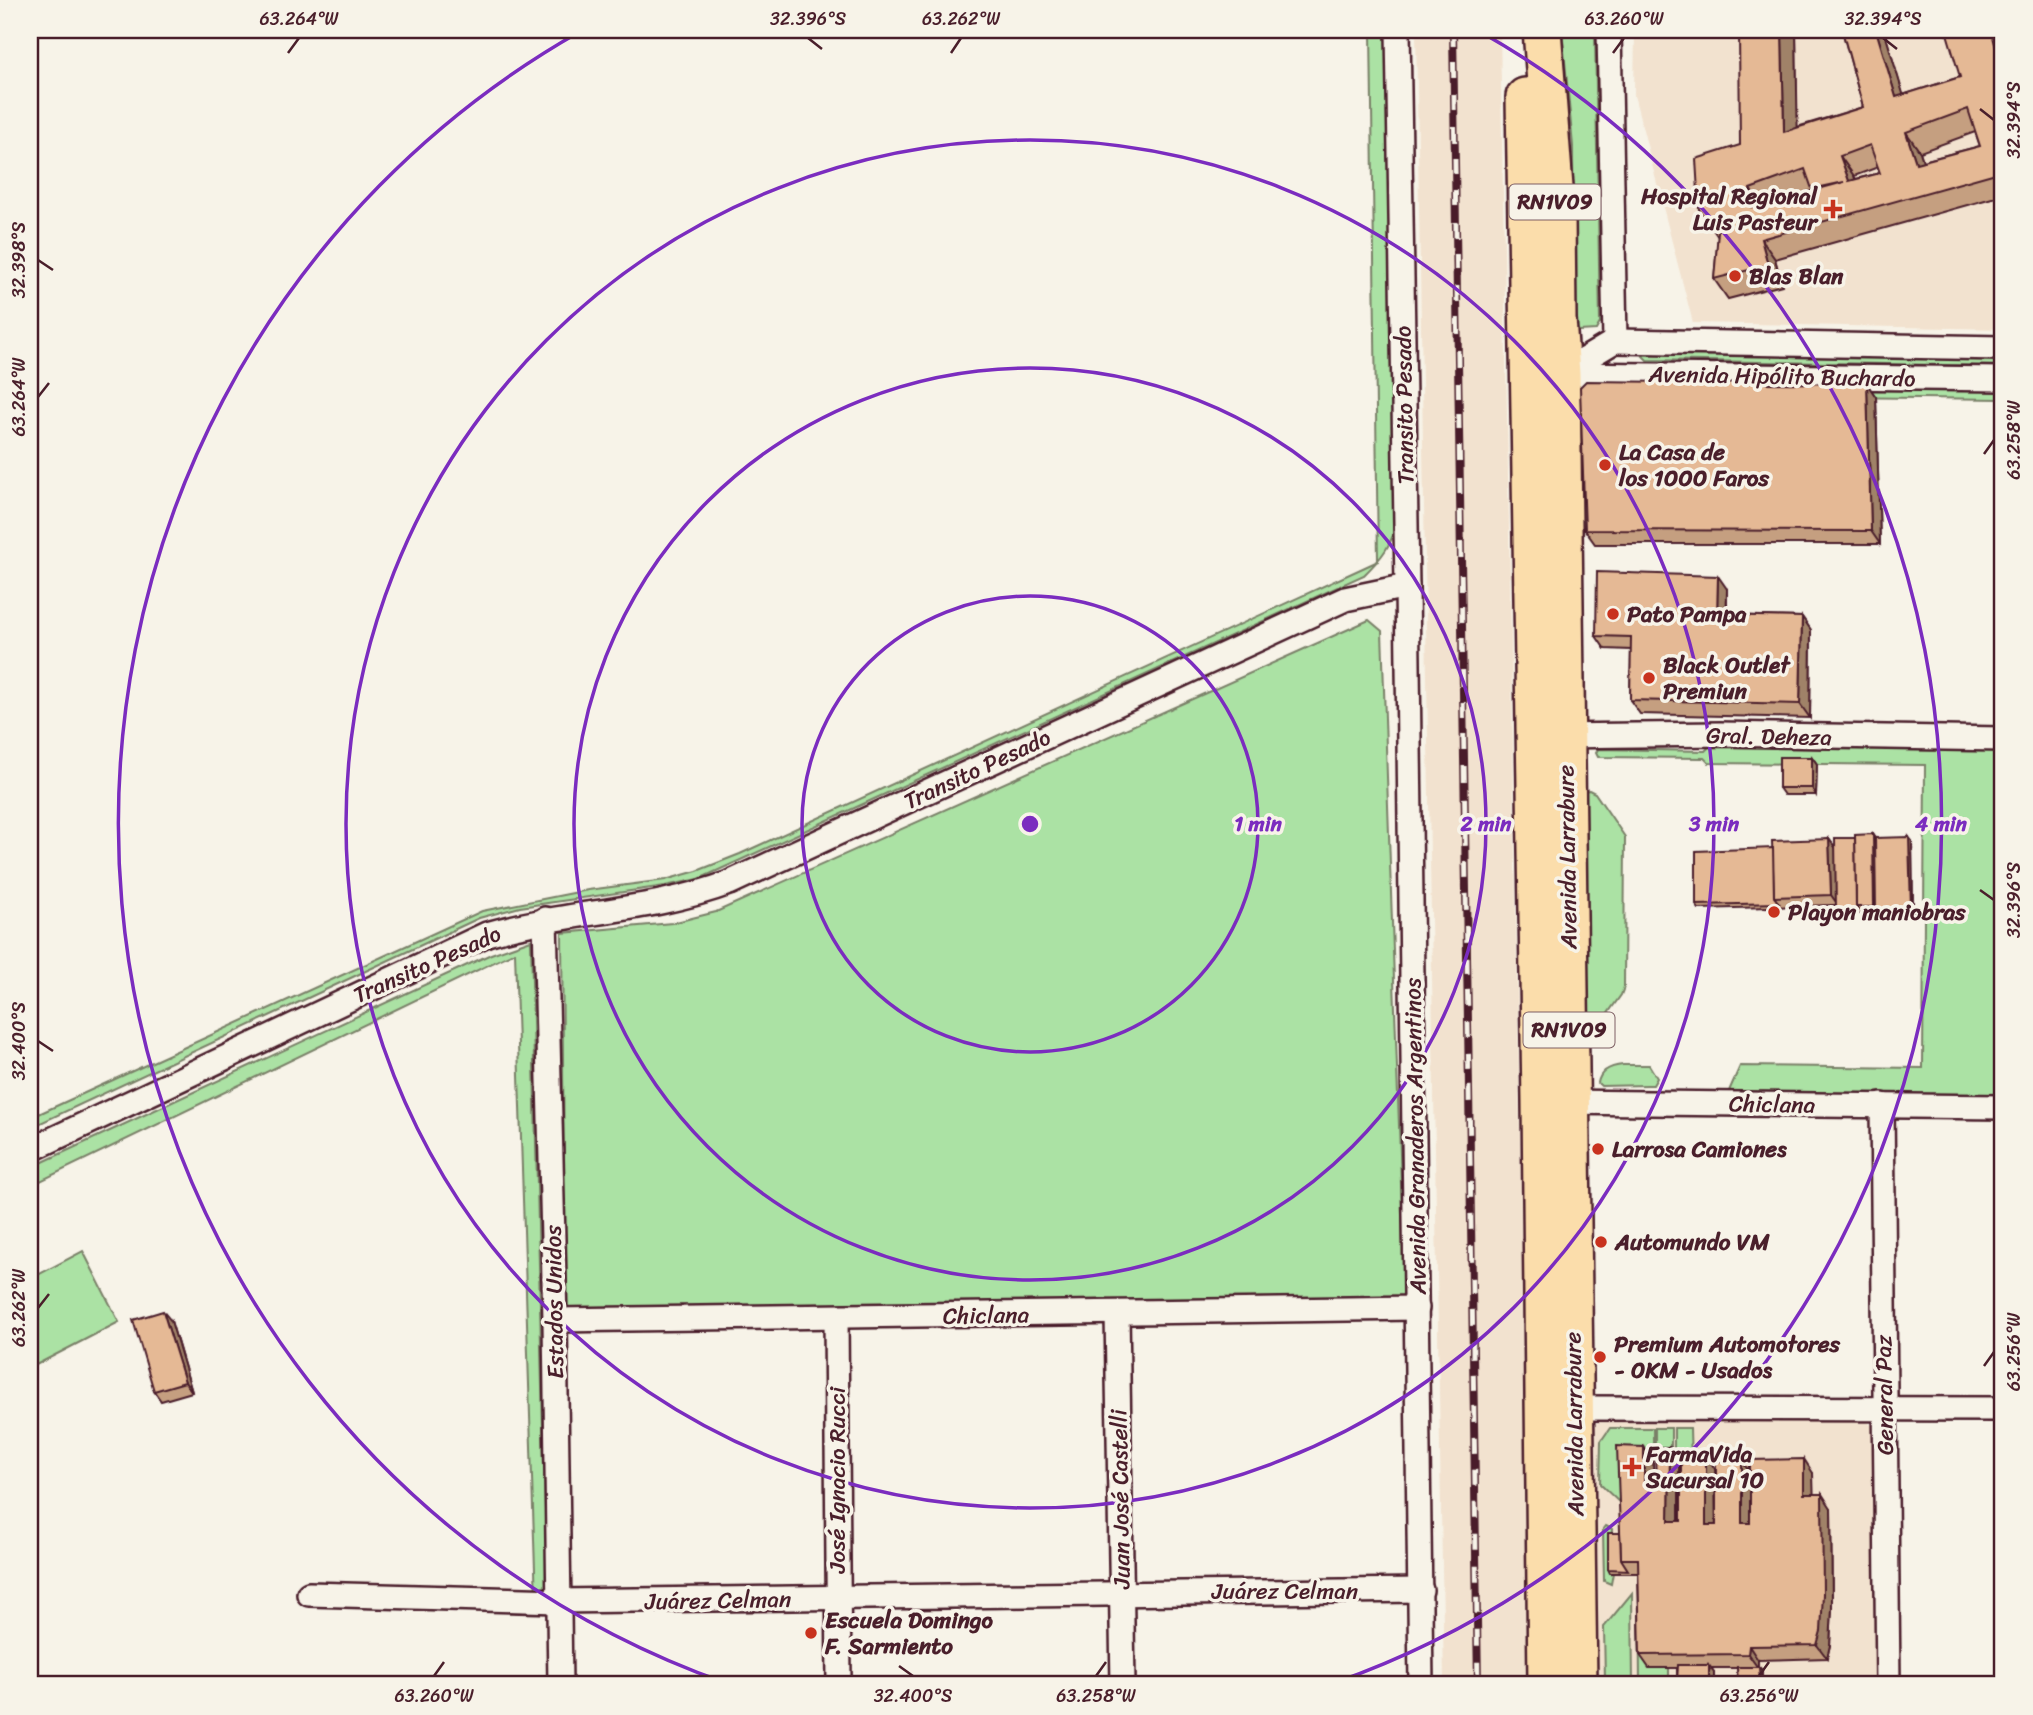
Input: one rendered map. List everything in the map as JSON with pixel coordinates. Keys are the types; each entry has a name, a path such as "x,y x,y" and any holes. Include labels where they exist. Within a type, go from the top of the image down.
{"main road":[{"name":"Avenida Larrabure","path":"1524,30 1546,379 1556,1102 1547,1685"},
{"name":"Avenida Larrabure","path":"1542,30 1556,214 1557,319 1546,379"},
{"name":"Avenida Larrabure","path":"1556,1102 1574,1408 1578,1685"}],"street":[{"name":"Transito Pesado","path":"30,1150 487,934 545,919 669,902 729,883 1345,599 1408,586 1398,30"},
{"path":"1546,379 1615,341 1609,30"},
{"name":"Avenida Hipólito Buchardo","path":"1615,341 2003,348"},
{"name":"Avenida Hipólito Buchardo","path":"1546,379 2003,379"},
{"name":"Avenida Granaderos Argentinos","path":"1408,586 1421,1685"},
{"name":"Gral. Deheza","path":"1550,736 1720,734 2003,739"},
{"name":"Estados Unidos","path":"545,919 555,1320 560,1685"},
{"name":"Chiclana","path":"1556,1102 2003,1107"},
{"name":"General Paz","path":"1882,1105 1888,1685"},
{"name":"Chiclana","path":"555,1320 1418,1308"},
{"name":"Juan José Castelli","path":"1116,1313 1123,1685"},
{"name":"José Ignacio Rucci","path":"836,1317 839,1685"},
{"path":"1574,1408 2003,1409"},
{"name":"Juárez Celman","path":"309,1594 558,1601 1421,1590"}],"shaded area":[{"path":"1416,30 1500,30 1530,1685 1444,1685"},
{"name":"Hospital Regional Luis Pasteur","path":"1635,30 2003,30 2003,329 1693,323 1634,95"},
{"path":"1606,1418 1862,1419 1873,1426 1879,1685 1594,1685 1590,1434 1593,1425"}],"green space":[{"path":"1371,30 1386,30 1394,532 1389,545 1378,560"},
{"path":"1562,30 1595,30 1600,323 1596,330 1579,331 1574,326 1573,146"},
{"path":"1647,351 2003,358 2003,366 1647,360 1643,356"},
{"path":"1595,383 2003,388 2003,399 1595,394"},
{"path":"1377,562 1364,575 699,879 520,907 479,918 30,1128 30,1118 482,911 588,890 665,880 697,871 740,854"},
{"path":"1369,620 1382,631 1405,1300 565,1309 562,933 672,923 716,912"},
{"path":"1711,745 2003,749 2003,1096 1729,1091 1740,1066 1923,1068 1925,765 1709,763 1704,758 1598,757 1596,753 1598,749 1705,751"},
{"path":"1583,791 1595,793 1625,837 1624,987 1596,1030 1589,1031 1585,1028"},
{"path":"531,940 547,1590 536,1601 515,952 30,1186 30,1168 491,954"},
{"path":"1623,1065 1649,1065 1657,1078 1653,1085 1601,1086 1598,1083 1607,1070"},
{"path":"83,1251 119,1322 30,1368 30,1279"},
{"path":"1610,1428 1653,1428 1653,1456 1622,1456 1622,1505 1600,1484 1601,1441"},
{"path":"1655,1428 1671,1428 1671,1456 1655,1456"},
{"path":"1674,1428 1690,1428 1691,1463 1683,1456 1674,1456"},
{"path":"1606,1526 1612,1529 1611,1584 1604,1581 1603,1530"},
{"path":"1639,1573 1650,1668 1669,1668 1669,1685 1640,1685"},
{"path":"1632,1593 1633,1685 1610,1685 1605,1681 1604,1627"}],"building":[{"path":"1739,30 1782,30 1784,132 1863,107 1842,30 1876,30 1896,97 1960,77 1946,30 1991,30 2003,72 2003,171 1761,239 1768,265 1714,279 1719,220 1708,223 1699,209 1696,159 1740,145","holes":["1968,109 1980,146 1916,163 1906,132","1870,145 1880,173 1849,181 1840,156","1805,169 1812,189 1844,182 1752,207 1750,189"]},
{"path":"1586,381 1867,384 1871,531 1585,530 1580,387"},
{"path":"1597,572 1718,576 1717,615 1802,617 1800,704 1630,700 1631,637 1596,636"},
{"path":"1779,757 1812,757 1812,788 1779,788"},
{"path":"1873,834 1874,907 1856,907 1855,835"},
{"path":"1909,837 1911,909 1876,910 1875,838"},
{"path":"1835,838 1855,838 1858,910 1836,911"},
{"path":"1829,839 1831,895 1774,897 1772,841"},
{"path":"1773,848 1774,897 1779,903 1696,905 1696,851"},
{"path":"163,1311 185,1382 154,1391 133,1320"},
{"path":"1617,1446 1644,1447 1644,1486 1656,1486 1655,1447 1670,1447 1669,1521 1681,1521 1681,1455 1706,1455 1706,1525 1716,1525 1716,1461 1742,1461 1742,1523 1750,1523 1750,1460 1804,1459 1804,1494 1822,1494 1823,1594 1821,1631 1817,1645 1749,1646 1748,1654 1640,1655 1638,1559 1621,1559"},
{"path":"1608,1533 1620,1533 1621,1559 1628,1570 1608,1569"},
{"path":"1678,1665 1709,1665 1709,1682 1677,1682"},
{"path":"1737,1667 1759,1667 1760,1682 1738,1683"}],"railway":[{"path":"1453,30 1478,1685"}],"place":[{"name":"Hospital Regional Luis Pasteur","path":"1833,209"},
{"name":"Blas Blan","path":"1735,276"},
{"name":"La Casa de los 1000 Faros","path":"1605,465"},
{"name":"Pato Pampa","path":"1613,614"},
{"name":"Black Outlet Premiun","path":"1649,678"},
{"name":"Playon maniobras","path":"1774,912"},
{"name":"Larrosa Camiones","path":"1598,1149"},
{"name":"Automundo VM","path":"1601,1242"},
{"name":"Premium Automotores - 0KM - Usados","path":"1600,1357"},
{"name":"FarmaVida Sucursal 10","path":"1632,1467"},
{"name":"Escuela Domingo F. Sarmiento","path":"811,1633"}]}
